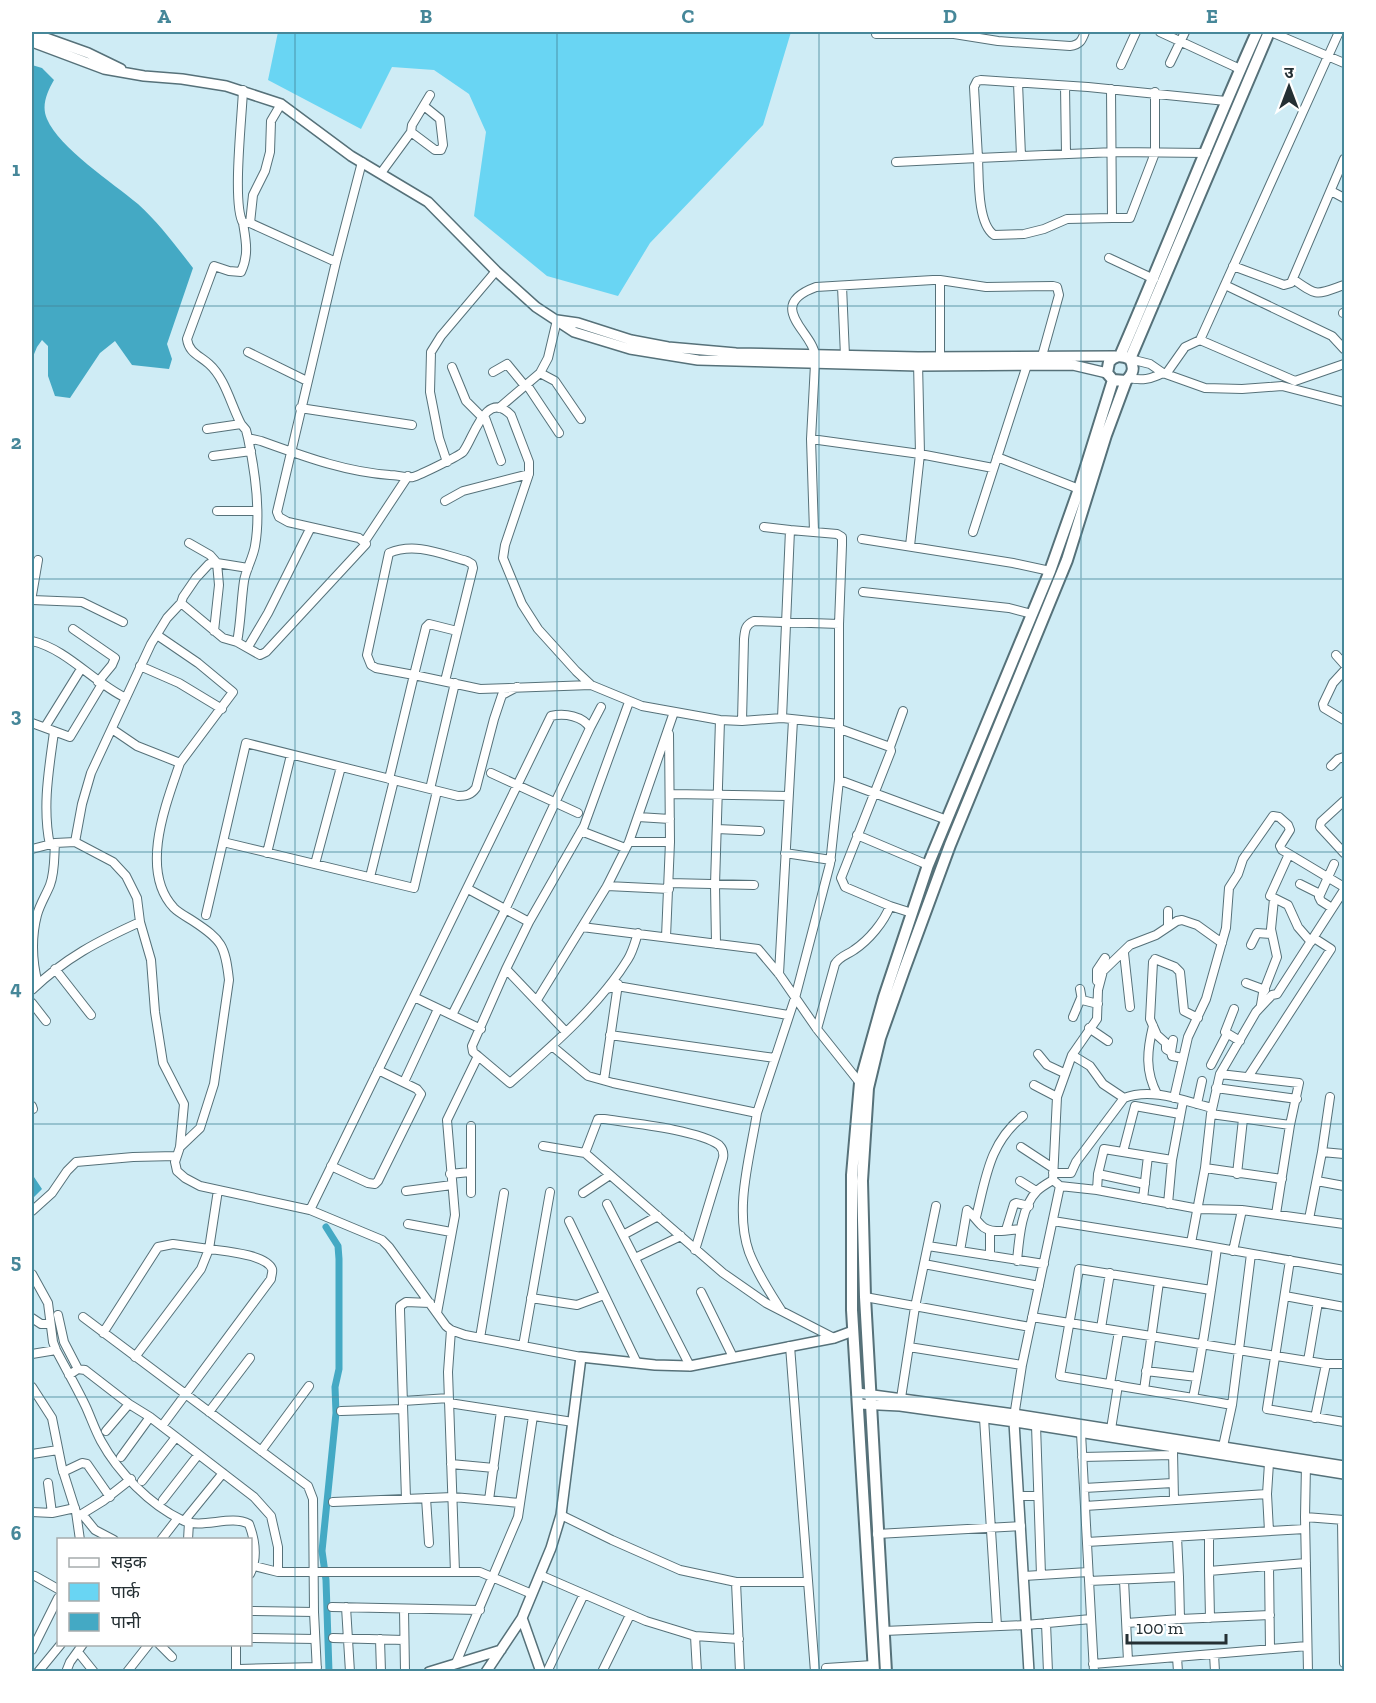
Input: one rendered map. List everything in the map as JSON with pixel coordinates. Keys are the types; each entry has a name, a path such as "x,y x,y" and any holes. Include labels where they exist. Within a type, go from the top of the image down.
{"main road":[{"path":"1122,357 1226,101 1257,32"},
{"path":"873,1668 859,1398 853,1331 852,1175 860,1083 884,997 928,865 1050,571 1079,489 1110,377 1109,362 1122,357 1270,32"},
{"path":"886,1671 865,1297 862,1181 868,1088 880,1038 950,845 1067,560 1106,435 1133,370 1122,357"},
{"path":"1110,377 1127,380"}],"street":[{"path":"876,34 984,35 1070,46 1081,41 1085,32"},
{"path":"1121,65 1136,32"},
{"path":"1160,32 1240,69"},
{"path":"1170,63 1185,32"},
{"path":"1270,32 1344,63"},
{"path":"1127,380 1153,378 1164,374 1185,347 1200,340 1340,32"},
{"path":"32,33 88,53 135,74"},
{"path":"32,42 104,69 203,82 243,90 281,104 362,162 428,202 496,271 536,307 574,332 630,349 667,356 735,362 815,360 1073,365 1110,377"},
{"path":"1155,92 1155,153 1132,215 1126,219 1067,219 1044,229 1024,234 994,236 988,230 981,206 975,83 981,81 1155,92 1226,101"},
{"path":"1018,83 1021,156"},
{"path":"1065,86 1066,154"},
{"path":"1111,89 1112,218"},
{"path":"243,90 238,199 240,218 336,262"},
{"path":"381,173 411,132 412,125 430,94"},
{"path":"237,642 248,568 255,548 256,511 251,451 246,430 217,376 209,364 192,351 187,339 214,267 235,273 241,272 247,255 247,223 253,195 265,171 270,152 271,121 281,104"},
{"path":"411,132 435,150 441,150 443,146 440,119 423,106"},
{"path":"896,162 1066,154 1206,153"},
{"path":"1229,277 1288,285 1293,279 1344,159"},
{"path":"362,162 300,408 277,512 279,517 288,522 337,532 365,541"},
{"path":"1331,191 1344,198"},
{"path":"1109,258 1154,279"},
{"path":"447,462 439,438 430,392 431,352 441,336 496,271"},
{"path":"1229,277 1332,336 1344,349"},
{"path":"1293,279 1316,294 1344,285"},
{"path":"814,531 811,439 815,360 812,344 795,322 794,305 809,289 940,280 986,287 1057,287 1059,295 1042,356"},
{"path":"940,280 940,357"},
{"path":"842,286 844,356"},
{"path":"500,408 540,373 548,358 557,320"},
{"path":"1200,340 1295,381"},
{"path":"248,352 307,381"},
{"path":"815,360 844,356 918,362 940,357 1122,357 1150,364 1164,374 1204,388 1242,389 1282,386 1344,366"},
{"path":"910,546 920,454 918,362"},
{"path":"493,372 507,364 526,385 559,433"},
{"path":"973,532 1027,365"},
{"path":"452,367 466,401 483,416 501,461"},
{"path":"540,373 555,381 581,419"},
{"path":"1305,378 1307,393"},
{"path":"1282,386 1344,402"},
{"path":"300,408 412,425"},
{"path":"248,438 360,472 413,477 447,462 462,452 483,416 491,409 506,410 511,415 526,454 529,474 505,544 503,558 522,604 538,629 591,685 629,702 674,712 720,720 782,718 839,727 890,747"},
{"path":"207,429 241,424"},
{"path":"811,439 920,454 993,468"},
{"path":"213,456 251,451"},
{"path":"997,457 1079,489"},
{"path":"445,501 463,491 529,474"},
{"path":"181,603 223,638 248,647 256,654 266,652 363,546 408,476"},
{"path":"217,511 256,511"},
{"path":"764,527 814,531 837,534 842,537 839,624 839,780 831,860 795,998 757,1113 747,1174 744,1228 749,1251 759,1275 782,1311"},
{"path":"248,647 268,613 310,528"},
{"path":"782,718 790,530"},
{"path":"862,539 1050,571"},
{"path":"189,543 210,555 217,563 219,585 214,630"},
{"path":"445,681 473,568 471,562 405,547 389,553 367,655 371,665 376,668 480,689 591,685"},
{"path":"38,560 32,597 82,602 123,622"},
{"path":"75,842 91,773 157,634 209,564 217,563 248,568"},
{"path":"863,592 1009,608 1032,614"},
{"path":"742,721 745,628 748,624 754,621 839,624"},
{"path":"370,877 426,627 429,624 458,631"},
{"path":"32,723 70,737 115,661 115,658 73,629"},
{"path":"157,634 198,663 233,692 180,763 162,817 158,839 158,871 162,893 175,909 215,936 222,945 230,980 214,1084 200,1128 180,1147"},
{"path":"32,641 56,651 100,683 126,698"},
{"path":"1336,655 1344,664"},
{"path":"140,666 179,683 222,709"},
{"path":"45,727 81,669"},
{"path":"1344,671 1329,689 1323,706 1344,720"},
{"path":"223,842 414,888 455,683"},
{"path":"206,915 246,743 458,796 473,793 502,695 517,687"},
{"path":"629,702 581,831 506,969 472,1046 473,1052 510,1083 552,1046 606,989 629,958 638,933"},
{"path":"310,1210 556,705"},
{"path":"452,1016 601,707"},
{"path":"903,711 890,747 891,757 857,835 842,874 842,883 845,887 912,913"},
{"path":"537,1000 607,886 627,845 674,712"},
{"path":"552,716 563,714 574,717 589,724 590,728"},
{"path":"716,944 720,720"},
{"path":"779,974 793,720"},
{"path":"112,729 137,746 180,763"},
{"path":"666,937 671,794 668,730"},
{"path":"38,984 32,942 37,914 51,884 54,871 52,844 47,833 46,792 54,732"},
{"path":"662,749 670,758"},
{"path":"267,853 291,754"},
{"path":"1331,766 1344,757"},
{"path":"315,864 341,767"},
{"path":"491,773 578,813"},
{"path":"839,780 947,820"},
{"path":"671,794 788,796"},
{"path":"1344,801 1321,822 1320,827 1344,853"},
{"path":"1174,1098 1188,1037 1206,999 1228,924 1229,888 1244,859 1274,816 1279,816 1290,828 1280,846 1282,850 1328,876 1344,889 1277,994 1272,995 1261,1005"},
{"path":"638,818 670,819"},
{"path":"717,829 760,831"},
{"path":"581,831 627,845 670,842"},
{"path":"857,835 928,865"},
{"path":"32,849 75,842 112,862 126,876 137,898 140,922 151,960 162,1063 184,1104 180,1147 175,1162 177,1171 185,1178 200,1186 310,1210 382,1240 451,1330 480,1338 580,1357 690,1366 834,1338 853,1331"},
{"path":"785,853 831,860"},
{"path":"1248,1077 1331,950 1312,940 1298,927 1288,905 1274,899 1270,894 1288,854"},
{"path":"1332,908 1319,899 1334,864"},
{"path":"1300,884 1320,894"},
{"path":"607,886 754,885"},
{"path":"468,889 530,922"},
{"path":"1191,1243 1220,1074 1261,1005 1277,952 1271,934 1274,899"},
{"path":"817,1029 835,964 839,958 861,944 884,920 890,906"},
{"path":"1168,911 1168,926"},
{"path":"1098,990 1103,971 1136,942 1156,935 1177,921 1189,921 1222,943"},
{"path":"32,990 76,953 140,922"},
{"path":"582,927 758,949 860,1083"},
{"path":"1251,945 1257,933 1271,934"},
{"path":"1124,953 1130,1006"},
{"path":"1029,1671 1014,1418 1022,1365 1053,1221 1057,1097 1072,1055 1097,1019 1097,970 1105,958"},
{"path":"1172,1052 1166,1049 1166,1043 1159,1038 1149,1016 1154,960 1175,967 1180,972 1184,1011 1198,1018"},
{"path":"55,969 91,1015"},
{"path":"506,969 566,1032"},
{"path":"604,1080 620,971"},
{"path":"1246,983 1265,990"},
{"path":"606,989 617,986 788,1015"},
{"path":"1073,1017 1080,994 1084,1002 1098,1004"},
{"path":"414,997 481,1029"},
{"path":"32,1003 46,1021"},
{"path":"404,1082 438,1009"},
{"path":"1234,1009 1225,1029 1227,1034 1240,1041"},
{"path":"1153,1026 1147,1058 1150,1081 1157,1094"},
{"path":"1089,1029 1108,1041"},
{"path":"1211,1065 1227,1034"},
{"path":"610,1035 775,1058"},
{"path":"1173,1040 1172,1056 1183,1058"},
{"path":"552,1046 588,1076 757,1113"},
{"path":"1038,1054 1047,1065 1064,1073"},
{"path":"1072,1055 1090,1066 1103,1084 1124,1098"},
{"path":"437,1313 455,1215 447,1120 477,1056"},
{"path":"331,1166 375,1184 421,1094 417,1089 378,1070"},
{"path":"1220,1074 1299,1083 1276,1214"},
{"path":"1197,1104 1202,1080"},
{"path":"1034,1085 1057,1097"},
{"path":"1216,1088 1297,1099"},
{"path":"1017,1261 1020,1229 1036,1191 1055,1177 1071,1173 1076,1162 1124,1098 1132,1095 1157,1094 1244,1119 1290,1125"},
{"path":"1309,1219 1330,1097"},
{"path":"1168,1204 1172,1160 1183,1101"},
{"path":"1123,1152 1135,1106 1180,1114"},
{"path":"976,1217 991,1157 999,1140 1011,1125 1023,1116"},
{"path":"585,1153 598,1119 696,1135 719,1146 722,1149 723,1158 694,1250"},
{"path":"1237,1174 1244,1119"},
{"path":"471,1126 471,1193"},
{"path":"543,1146 585,1153 723,1273 766,1303 834,1338"},
{"path":"1021,1147 1055,1177 1097,1190 1198,1209 1242,1210 1344,1224"},
{"path":"1097,1190 1104,1149 1172,1160"},
{"path":"1322,1152 1344,1154"},
{"path":"32,1211 52,1193 71,1165 76,1162 176,1156"},
{"path":"1143,1199 1148,1156"},
{"path":"1205,1168 1282,1179"},
{"path":"450,1174 470,1172"},
{"path":"1098,1174 1145,1184"},
{"path":"583,1193 610,1175"},
{"path":"1020,1181 1036,1191"},
{"path":"1317,1181 1344,1186"},
{"path":"406,1191 452,1185"},
{"path":"135,1357 201,1269 209,1249 218,1190"},
{"path":"523,1346 550,1192"},
{"path":"480,1338 504,1193"},
{"path":"608,1204 690,1366"},
{"path":"1006,1230 1014,1204 1029,1206"},
{"path":"901,1398 915,1307 936,1206"},
{"path":"960,1251 967,1210 976,1217 982,1227 990,1231 1020,1229"},
{"path":"1233,1251 1242,1210"},
{"path":"623,1235 658,1216"},
{"path":"568,1221 638,1363"},
{"path":"1053,1221 1344,1270"},
{"path":"408,1224 451,1232"},
{"path":"990,1231 990,1256"},
{"path":"635,1258 681,1236"},
{"path":"103,1333 158,1247 173,1244 209,1249 256,1258 269,1266 271,1279 162,1426"},
{"path":"928,1246 1044,1264"},
{"path":"1193,1398 1216,1248"},
{"path":"1222,1450 1232,1405 1251,1254"},
{"path":"1290,1260 1268,1409 1344,1422"},
{"path":"924,1264 1039,1286"},
{"path":"1211,1290 1079,1269 1060,1376 1232,1405"},
{"path":"1101,1328 1110,1273"},
{"path":"32,1274 48,1303 56,1350 86,1406 100,1440 119,1468 162,1509 184,1521 243,1521 249,1524 254,1539 252,1570 314,1573 480,1572 532,1594"},
{"path":"1144,1390 1159,1282"},
{"path":"701,1292 733,1358"},
{"path":"531,1298 577,1305 604,1294"},
{"path":"1285,1296 1344,1307"},
{"path":"865,1297 1030,1328"},
{"path":"406,1498 400,1306 406,1302 430,1303"},
{"path":"1308,1361 1318,1302"},
{"path":"58,1315 64,1342 78,1369"},
{"path":"82,1317 308,1486 312,1492 317,1669 238,1670 236,1646"},
{"path":"1032,1317 1326,1364 1344,1364"},
{"path":"32,1318 41,1324 50,1324"},
{"path":"451,1330 448,1372 455,1572"},
{"path":"1111,1429 1119,1331"},
{"path":"790,1346 814,1671"},
{"path":"909,1347 1022,1365"},
{"path":"32,1354 56,1350"},
{"path":"486,1671 522,1618 551,1548 561,1515 580,1357"},
{"path":"209,1412 249,1358"},
{"path":"1316,1418 1326,1364"},
{"path":"69,1375 78,1369 85,1370 254,1497 271,1516 278,1547 278,1572"},
{"path":"1146,1371 1197,1377"},
{"path":"261,1451 309,1386"},
{"path":"32,1387 52,1418 63,1472 75,1508 95,1530 112,1538"},
{"path":"859,1398 984,1418 1014,1418 1036,1425 1173,1451"},
{"path":"872,1399 901,1398 1014,1418 1111,1429 1306,1464 1344,1474"},
{"path":"341,1411 449,1401 573,1422"},
{"path":"106,1431 129,1404"},
{"path":"489,1500 501,1411"},
{"path":"456,1663 519,1517 533,1416"},
{"path":"121,1457 150,1417"},
{"path":"984,1418 997,1626"},
{"path":"1036,1425 1041,1575"},
{"path":"1081,1433 1093,1668 1128,1661 1307,1646"},
{"path":"142,1481 176,1437"},
{"path":"32,1454 58,1450"},
{"path":"1082,1457 1222,1450 1269,1463 1344,1466"},
{"path":"1173,1451 1174,1500"},
{"path":"163,1500 198,1455"},
{"path":"1269,1463 1267,1494 1269,1531"},
{"path":"63,1472 87,1464 110,1497"},
{"path":"452,1464 494,1468"},
{"path":"1306,1464 1308,1671"},
{"path":"162,1538 184,1521 223,1473"},
{"path":"80,1516 110,1497 131,1479"},
{"path":"48,1483 52,1513"},
{"path":"1084,1488 1173,1483"},
{"path":"1084,1506 1267,1494"},
{"path":"1020,1496 1038,1496"},
{"path":"333,1502 453,1497 520,1503"},
{"path":"426,1498 429,1543"},
{"path":"32,1512 52,1513 75,1508"},
{"path":"561,1515 680,1570 736,1582 807,1582"},
{"path":"80,1516 80,1538"},
{"path":"1305,1516 1343,1520 1344,1663"},
{"path":"184,1521 188,1538"},
{"path":"877,1534 1021,1526"},
{"path":"1087,1542 1305,1529"},
{"path":"1209,1535 1210,1618"},
{"path":"1177,1537 1180,1620"},
{"path":"1209,1571 1306,1563"},
{"path":"1269,1567 1270,1649"},
{"path":"1024,1576 1088,1572"},
{"path":"540,1575 630,1615 695,1636 739,1639"},
{"path":"35,1576 57,1587"},
{"path":"1089,1581 1179,1577"},
{"path":"1124,1580 1128,1661"},
{"path":"736,1582 740,1671"},
{"path":"547,1671 584,1594"},
{"path":"32,1650 57,1600"},
{"path":"332,1607 480,1610"},
{"path":"346,1607 350,1671"},
{"path":"404,1609 405,1671"},
{"path":"252,1611 314,1612"},
{"path":"602,1671 630,1615"},
{"path":"1127,1623 1270,1615"},
{"path":"522,1618 541,1671"},
{"path":"884,1631 1091,1620"},
{"path":"1046,1623 1048,1671"},
{"path":"695,1636 697,1671"},
{"path":"252,1638 315,1639"},
{"path":"333,1638 404,1640"},
{"path":"380,1639 381,1671"},
{"path":"38,1671 59,1646"},
{"path":"66,1671 82,1646"},
{"path":"127,1671 147,1646"},
{"path":"161,1646 172,1656"},
{"path":"429,1671 501,1650"},
{"path":"78,1652 94,1671"},
{"path":"1214,1654 1215,1671"},
{"path":"1177,1657 1178,1671"},
{"path":"826,1668 873,1668"}],"green space":[{"path":"278,32 791,32 763,125 650,243 618,296 547,276 474,216 486,132 469,94 434,70 392,67 361,129 268,80"}],"water":[{"path":"32,65 42,68 54,80 45,104 45,114 53,130 74,153 146,211 193,268 167,344 172,359 169,369 132,365 115,341 100,353 70,398 55,396 48,376 48,346 42,340 32,359"},
{"path":"32,1174 42,1189 32,1199"}],"waterway":[{"path":"326,1227 338,1246 339,1259 339,1369 335,1387 336,1413 322,1551 326,1580 329,1672"}]}
